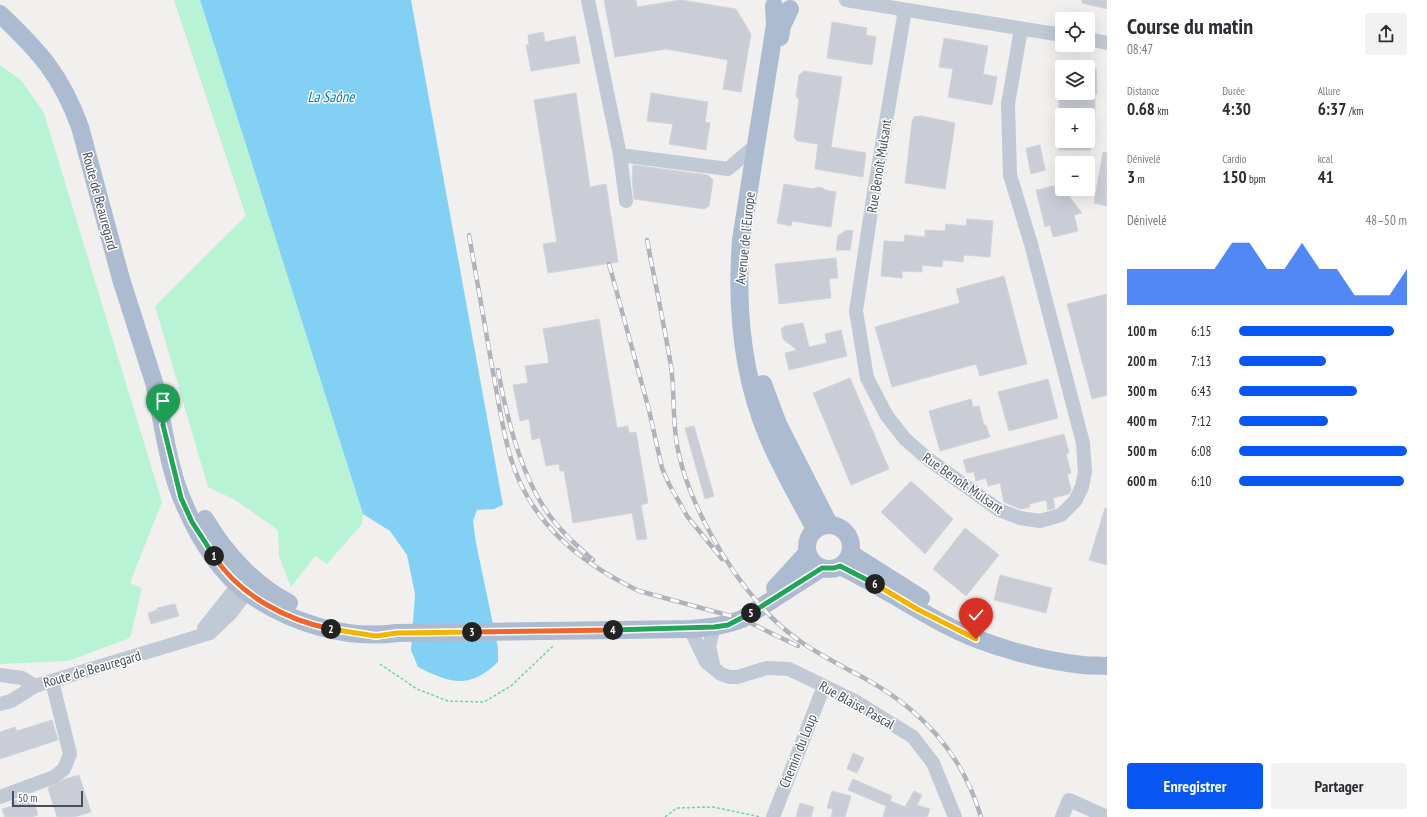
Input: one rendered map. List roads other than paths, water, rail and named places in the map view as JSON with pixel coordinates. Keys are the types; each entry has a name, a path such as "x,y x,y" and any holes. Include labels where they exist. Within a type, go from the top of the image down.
{"main road":[{"name":"Avenue de l'Europe","path":"784,4 775,25 742,240 738,276 741,328 751,383 768,436 822,526"},
{"name":"Avenue de l'Europe","path":"784,4 782,26 748,245 747,277 750,324 759,371 778,424 822,526"},
{"name":"Route de Beauregard","path":"0,14 41,54 61,82 72,103 80,127 121,279 155,387 199,508 247,585"},
{"path":"247,585 280,598 303,610 360,626 397,633 690,629 714,627 728,625 750,614 838,562 850,539 847,533 836,525 822,526 807,540 807,553 813,563 838,562 917,609 976,639 1008,650 1050,660 1094,664"},
{"path":"750,614 807,553"}],"street":[{"path":"588,0 620,155 626,201"},
{"path":"846,0 1055,34"},
{"name":"Rue Benoît Mulsant","path":"905,10 874,192 856,311 867,378 887,416 905,439 928,459 999,510 1020,518 1040,521 1061,515 1075,501 1082,487 1085,472 1083,443 1031,244 1010,175 1008,104 1021,29"},
{"path":"1095,40 1107,42"},
{"path":"620,155 728,169 756,145"},
{"name":"Route de Beauregard","path":"0,704 11,701 35,686 188,640 205,627 247,585"},
{"path":"714,627 709,646 715,668"},
{"name":"Rue Blaise Pascal","path":"690,629 706,662 725,676 733,677 767,668 785,668 855,701 912,737 932,763 956,817"},
{"path":"0,675 22,678 35,686"},
{"path":"0,796 54,777 64,769 70,754 52,681"},
{"name":"Chemin du Loup","path":"772,817 824,686"},
{"path":"1062,817 1069,800 1107,817"}],"water":[{"name":"La Saône","path":"200,0 411,0 503,505 494,509 477,510 473,521 476,543 498,648 498,662 478,677 459,681 450,680 429,673 418,667 411,650 415,594 407,555 390,531 363,514"}],"railway":[{"path":"469,235 500,412 509,452 517,476 528,498 542,518 558,536 595,567 639,591 742,619 798,646"},
{"path":"647,240 671,366 675,429 678,450 690,490 699,511 721,552 747,589 772,618 808,647 885,691 904,704 921,719 951,753 973,794 981,817"},
{"path":"609,264 649,410 662,468 687,516 722,559"},
{"path":"498,370 510,424 528,478 545,509 561,530 593,560"}]}
